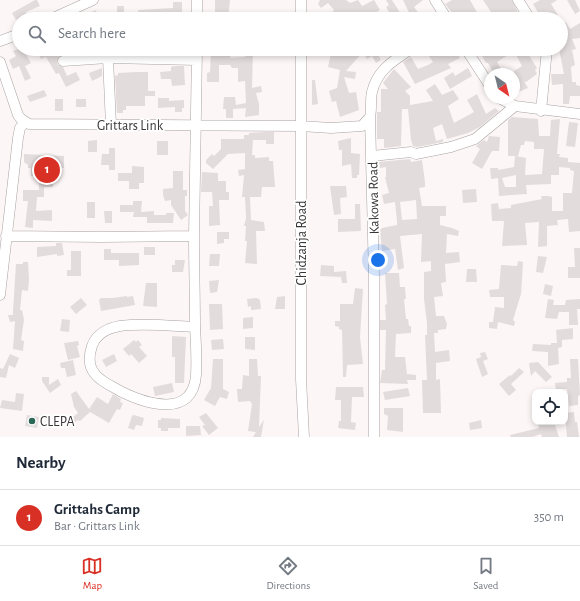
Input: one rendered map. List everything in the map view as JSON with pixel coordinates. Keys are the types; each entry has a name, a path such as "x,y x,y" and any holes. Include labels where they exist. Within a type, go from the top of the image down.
{"street":[{"path":"67,12 93,0"},
{"path":"197,0 197,12"},
{"path":"301,0 301,12"},
{"path":"435,0 443,12"},
{"path":"518,0 526,12"},
{"path":"0,41 12,37"},
{"path":"196,327 148,325 119,326 97,335 93,342 89,356 91,367 95,374 106,383 136,398 157,404 174,404 185,400 192,393 196,381 197,360 194,236 197,56"},
{"name":"Chidzanja Road","path":"301,56 301,379 304,437"},
{"name":"Kakowa Road","path":"374,437 372,156 370,117 372,94 377,79 386,66 401,56"},
{"path":"471,56 484,77"},
{"path":"541,111 546,56"},
{"path":"63,61 108,58 197,60"},
{"path":"108,58 110,125"},
{"path":"0,295 18,138 20,128 25,122 18,114 1,66"},
{"path":"511,104 541,111 580,114"},
{"path":"372,156 430,151 475,139 515,106"},
{"name":"Grittars Link","path":"25,122 34,124 300,126 355,128 367,123 370,117"},
{"path":"6,236 101,238 194,236"}],"building":[{"path":"35,0 37,0 40,6 26,12 14,12"},
{"path":"215,0 230,0 229,12 215,12"},
{"path":"320,0 346,0 350,3 358,0 362,6 374,0 380,10 377,12 332,12 334,10 328,3 321,8 318,4"},
{"path":"386,0 392,0 400,12 389,12 386,7 389,5"},
{"path":"403,0 423,0 414,7 418,12 409,12"},
{"path":"452,0 470,0 477,12 451,12 445,4"},
{"path":"483,0 512,0 518,12 491,12"},
{"path":"540,0 557,0 551,4 556,12 538,12 533,4"},
{"path":"567,0 575,0 580,11 575,14"},
{"path":"173,2 182,2 182,12 138,12 138,10 173,8"},
{"path":"117,6 124,6 124,12 117,12"},
{"path":"580,23 580,38 572,39 576,49 572,50 575,65 571,67 572,82 576,82 576,85 580,86 580,96 570,96 569,104 563,104 563,84 552,85 551,74 564,74 560,56 568,56 568,26 570,29"},
{"path":"16,56 27,56 31,63 25,66 31,78 25,81 19,66 13,69 9,60"},
{"path":"40,56 60,56 57,61 58,65 63,67 67,76 76,72 80,80 66,87 59,73 56,74 46,57 41,59"},
{"path":"211,56 230,56 230,58 253,56 252,88 261,86 262,92 256,93 259,104 259,115 245,117 246,108 233,109 233,118 226,118 226,109 223,109 224,97 235,97 236,105 246,103 245,81 238,82 238,68 232,68 230,65 219,65 219,82 207,82 207,73 210,72"},
{"path":"330,56 359,56 346,71 356,72 355,79 344,77 349,93 356,92 359,110 340,117 336,101 332,102 329,91 337,88 340,70 328,67"},
{"path":"365,56 372,56 367,59"},
{"path":"372,56 379,56 381,60 376,63"},
{"path":"429,56 459,56 460,58 448,64 451,68 415,84 403,62 411,57 418,69 433,62"},
{"path":"482,56 507,56 497,62 500,68 491,68 488,63 486,63"},
{"path":"517,56 529,56 537,68 535,70 537,74 526,82 524,81 528,88 520,91 520,68 519,68 522,66"},
{"path":"184,66 185,85 172,86 171,79 161,79 160,72 171,71 171,67"},
{"path":"102,68 102,76 92,81 89,73"},
{"path":"468,68 472,76 450,89 444,78 453,72 455,76"},
{"path":"394,69 411,87 405,91 410,96 410,105 433,101 426,90 435,84 442,95 453,90 459,99 448,106 454,123 474,112 467,100 477,94 486,114 495,108 499,111 480,127 468,133 447,139 442,124 433,128 436,141 443,139 443,142 417,147 413,146 411,140 408,109 402,109 401,146 384,148 384,139 377,139 377,112 381,112 381,89 388,89 383,83"},
{"path":"148,72 148,91 155,91 155,96 145,96 145,106 126,106 126,110 123,110 123,113 117,113 115,76 118,75 118,73"},
{"path":"312,80 315,80 318,104 312,105"},
{"path":"44,90 47,96 30,102 27,96"},
{"path":"158,98 169,98 169,101 184,100 184,108 182,108 182,112 175,112 175,107 158,108"},
{"path":"55,99 63,99 63,111 55,111"},
{"path":"76,99 86,99 86,107 76,107"},
{"path":"512,117 538,119 539,136 550,136 551,120 560,119 557,154 560,154 559,157 568,158 568,162 580,163 580,231 569,232 568,219 557,220 558,225 547,226 547,246 538,247 539,222 525,223 527,245 502,246 504,221 492,221 491,204 498,203 499,209 511,208 511,205 542,199 541,196 549,196 552,197 552,211 563,211 563,193 572,193 574,171 570,170 570,168 559,167 559,175 551,175 551,184 526,185 527,194 499,196 498,178 491,179 490,168 498,168 498,170 514,167 515,156 508,156 508,120","holes":["525,141 534,142 534,149 544,149 542,174 525,175 526,158 516,156 518,156 521,145 524,145","516,175 516,187 505,187 502,178"]},
{"path":"569,122 578,123 575,147 566,146"},
{"path":"274,132 274,144 266,144 266,140 253,140 252,155 255,155 255,158 269,157 269,161 273,161 275,187 262,187 261,197 250,197 251,220 264,222 265,231 256,231 257,264 245,263 247,241 245,241 246,226 244,226 246,218 245,197 242,197 244,175 239,176 238,170 245,169 245,153 228,154 213,169 206,163 206,160 212,154 214,156 221,149 221,139 244,139 244,135 249,135 249,133"},
{"path":"489,136 500,137 499,151 492,151 482,169 472,163 480,149 476,146 484,140 487,142"},
{"path":"351,138 351,153 360,154 359,175 357,175 357,178 352,178 351,164 342,166 342,150 339,150 338,141"},
{"path":"97,140 97,152 88,152 88,141"},
{"path":"157,141 168,141 168,155 157,155"},
{"path":"109,148 115,148 115,170 109,170 109,165 101,165 102,154 109,154"},
{"path":"24,154 64,156 64,168 53,168 53,187 44,187 44,197 37,197 36,211 52,210 52,221 33,220 33,228 25,227 28,201 23,201 23,190 39,190 39,176 31,176 31,168 28,168 28,165 24,162"},
{"path":"410,159 411,162 422,160 425,187 419,188 422,206 446,206 446,216 440,216 440,225 459,231 458,236 447,234 446,253 459,252 460,262 445,264 446,282 441,283 443,296 434,297 436,316 444,316 447,324 446,329 438,330 438,333 434,333 435,352 449,350 450,361 436,363 436,380 440,379 441,413 423,413 422,380 427,380 425,335 427,335 427,323 424,299 424,272 431,271 431,261 421,262 422,234 400,236 404,268 398,270 395,249 382,251 380,230 382,228 397,225 397,221 395,202 384,204 382,195 389,193 385,177 386,167 380,168 379,162","holes":["416,200 417,219 402,220 400,202"]},
{"path":"132,166 144,167 144,183 139,183 139,189 129,189 129,181 118,181 118,173 132,173"},
{"path":"173,171 183,171 183,190 187,190 187,196 185,196 185,211 188,215 181,220 171,205 171,200 165,201 163,195 163,189 173,188"},
{"path":"202,172 218,173 218,181 226,181 226,192 229,192 229,200 219,200 220,225 209,226 209,206 213,206 212,192 201,192"},
{"path":"330,186 346,186 347,197 340,198 341,214 334,215"},
{"path":"476,189 477,202 463,203 462,190"},
{"path":"133,201 142,201 141,212 154,211 154,215 174,213 173,223 147,223 147,217 133,217 134,212 120,212 120,205 133,205"},
{"path":"87,202 95,202 95,218 87,218"},
{"path":"355,204 360,204 361,231 338,232 338,219 355,219"},
{"path":"104,211 112,211 112,223 105,223"},
{"path":"217,232 229,232 229,239 224,239 224,243 217,244"},
{"path":"56,243 62,243 64,255 57,256 57,254 37,257 37,247 56,246"},
{"path":"144,247 155,247 155,255 144,255"},
{"path":"574,248 580,248 580,278 568,278 568,267 575,267"},
{"path":"104,249 111,249 111,253 139,253 139,265 119,266 119,260 104,260"},
{"path":"71,251 81,251 81,276 67,276 67,270 71,270"},
{"path":"210,254 220,254 219,266 209,266"},
{"path":"538,256 547,257 543,273 536,272"},
{"path":"175,260 185,260 183,272 172,272 172,265 175,265"},
{"path":"518,261 523,262 522,279 521,294 513,320 515,322 514,326 498,322 497,329 489,328 489,322 493,322 495,307 504,308 504,297 490,297 489,290 499,289 501,265 517,266"},
{"path":"23,262 28,262 29,280 28,291 22,290 20,310 22,310 24,320 21,340 24,341 23,351 13,349 15,321 10,322 8,315 13,315 16,264 23,264"},
{"path":"321,265 334,266 334,272 346,271 347,283 342,283 341,277 320,276"},
{"path":"467,269 476,269 477,282 466,282"},
{"path":"385,273 399,273 400,287 405,287 406,299 404,299 406,319 408,319 409,326 411,326 411,333 396,334 395,357 405,357 407,374 416,375 416,380 407,380 408,384 380,383 382,370 385,370 386,330 380,330 380,320 386,320 385,305 387,304"},
{"path":"219,280 217,292 210,293 209,281"},
{"path":"146,283 157,283 157,307 143,306"},
{"path":"545,284 553,286 551,296 543,294"},
{"path":"355,288 363,289 360,337 363,364 347,365 346,377 343,377 342,330 335,326 335,321 340,321 340,304 353,304"},
{"path":"133,296 135,305 101,311 99,300 101,298"},
{"path":"285,296 285,309 275,309 277,297"},
{"path":"81,298 87,305 76,314 70,307"},
{"path":"257,298 260,300 261,309 251,310 251,306 248,307 247,299"},
{"path":"548,299 554,300 553,305 565,305 566,300 580,299 580,309 577,309 578,325 569,325 569,312 559,312 557,319 545,318"},
{"path":"209,304 222,304 223,329 210,330"},
{"path":"253,317 253,328 243,329 243,318"},
{"path":"62,319 70,320 69,332 60,331"},
{"path":"573,328 573,339 562,340 562,347 558,348 559,364 548,366 548,352 532,351 533,344 551,345 551,343 557,343 556,330"},
{"path":"172,336 186,337 184,383 175,383 175,357 172,357"},
{"path":"245,337 255,337 255,350 245,349"},
{"path":"223,339 224,349 212,350 211,340"},
{"path":"134,340 136,342 138,340 142,345 139,347 147,356 139,363 131,354 129,356 123,349"},
{"path":"78,341 79,345 77,346 80,357 68,360 64,343"},
{"path":"485,352 488,359 483,361 488,374 482,377 476,359 481,357 480,353"},
{"path":"10,354 19,358 15,368 9,365 6,378 0,377 0,368 3,369"},
{"path":"114,354 117,361 106,367 102,360"},
{"path":"213,359 223,359 223,389 229,392 227,399 220,397 215,406 204,400 211,388"},
{"path":"249,359 257,359 258,376 261,376 259,427 264,420 261,437 253,437 256,432 248,431 252,404 250,401 238,402 237,389 242,389 243,375 249,376"},
{"path":"570,359 578,359 580,395 578,396 578,405 569,406 568,389 556,389 555,383 567,382 567,378 571,378"},
{"path":"73,360 76,375 67,377 65,368 61,368 60,363"},
{"path":"538,362 552,377 546,382 535,371 531,376 529,363"},
{"path":"519,368 524,372 511,384 516,390 509,396 499,384 510,375 511,376"},
{"path":"42,377 49,377 49,385 58,379 61,385 50,393 42,381"},
{"path":"172,383 174,392 155,396 153,387"},
{"path":"336,387 363,387 364,397 352,397 351,422 356,423 355,430 338,428 339,421 341,421 341,400 335,400"},
{"path":"408,388 410,396 385,400 383,392"},
{"path":"76,391 89,409 97,397 108,404 113,394 121,399 120,402 123,403 120,410 117,409 109,423 90,412 80,421 78,420 72,424 69,420 78,413 74,407 71,394"},
{"path":"16,393 24,394 22,411 0,408 2,400 15,402"},
{"path":"384,408 403,408 403,432 387,430 388,416 384,414"},
{"path":"574,412 579,437 567,437 566,425 568,425 568,413"},
{"path":"206,413 218,428 209,435 202,426 205,425 199,417"},
{"name":"CLEPA","path":"27,415 39,417 37,428 25,426"},
{"path":"134,415 144,418 142,426 136,425 134,430 128,428 132,416"},
{"path":"161,418 180,419 180,428 168,428 168,431 161,431 161,428 158,428 158,420 161,420"},
{"path":"481,420 482,428 470,430 469,423"},
{"path":"538,425 555,425 559,437 542,437 541,434 532,437 511,437 510,435 539,428"},
{"path":"186,426 200,426 201,435 186,436"}],"place":[{"name":"Grittahs Camp","path":"47,170"},
{"name":"CLEPA","path":"32,421"}]}
